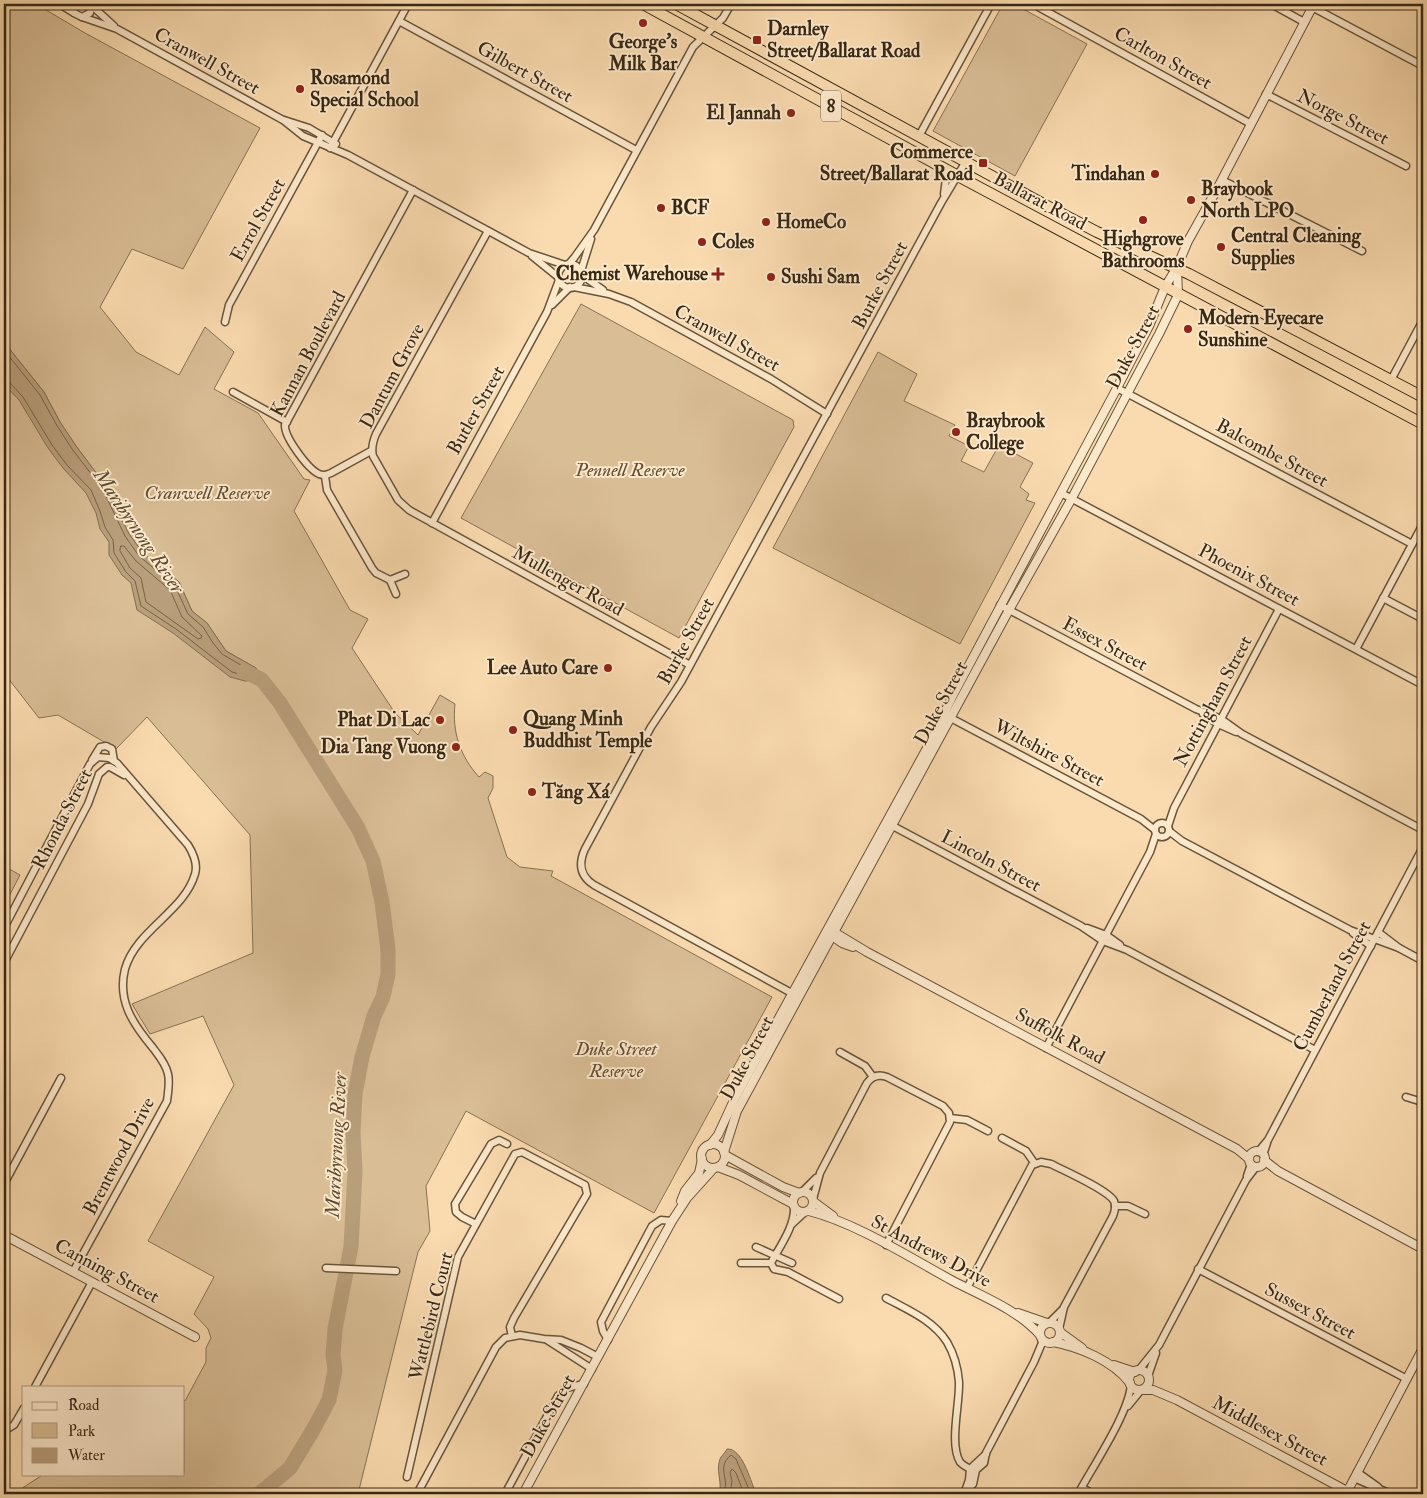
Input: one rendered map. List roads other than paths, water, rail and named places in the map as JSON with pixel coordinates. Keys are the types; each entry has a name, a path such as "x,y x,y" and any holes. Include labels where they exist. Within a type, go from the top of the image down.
{"highway":[{"name":"Ballarat Road","path":"643,4 1178,295 1423,424"},
{"name":"Ballarat Road","path":"676,4 965,163 1097,232 1177,267 1423,397"}],"street":[{"path":"59,4 74,13"},
{"path":"73,4 74,13"},
{"path":"332,145 408,4"},
{"path":"594,230 579,283 572,287 564,286 558,279 560,270 574,258 594,230 693,47 724,18 731,4"},
{"path":"919,136 991,4"},
{"name":"Carlton Street","path":"1034,4 1251,124"},
{"path":"1271,4 1304,22"},
{"path":"82,17 88,15 92,5"},
{"name":"Cranwell Street","path":"92,5 117,29"},
{"path":"1313,6 1423,66"},
{"name":"Duke Street","path":"948,716 1000,605 1117,388 1149,326 1185,246 1222,180 1313,6"},
{"name":"Cranwell Street","path":"74,13 117,29 283,120 303,136 318,143 332,145"},
{"name":"Gilbert Street","path":"399,21 636,150"},
{"name":"Norge Street","path":"1266,94 1406,166"},
{"name":"Cranwell Street","path":"283,120 308,127 348,155 529,253 567,264"},
{"name":"Errol Street","path":"225,322 229,305 322,135"},
{"name":"Burke Street","path":"795,996 594,885 585,878 581,871 580,862 585,849 651,727 690,665 941,202 965,163"},
{"name":"Burke Street","path":"941,202 946,187 944,168"},
{"path":"1222,180 1362,251"},
{"name":"Kannan Boulevard","path":"325,476 310,468 289,439 285,429 287,422 413,190"},
{"name":"Dantum Grove","path":"432,522 409,510 398,500 371,451 376,434 488,231"},
{"name":"Cranwell Street","path":"529,253 558,279"},
{"path":"567,264 576,265 581,273"},
{"name":"Duke Street","path":"710,1145 718,1135 732,1104 831,933 948,716 1072,498 1178,295 1177,267"},
{"name":"Cranwell Street","path":"581,273 609,294"},
{"name":"Butler Street","path":"432,522 547,312 556,291 558,279"},
{"name":"Cranwell Street","path":"572,287 609,294 631,302 771,379 827,414"},
{"name":"Butler Street","path":"547,312 554,302 572,287"},
{"path":"1391,380 1423,320"},
{"name":"Balcombe Street","path":"1117,388 1412,544"},
{"path":"233,392 287,422"},
{"path":"371,451 325,476 327,490 372,568 376,573 390,580 396,594"},
{"name":"Phoenix Street","path":"1061,493 1423,685"},
{"name":"Mullenger Road","path":"432,522 690,665"},
{"path":"1356,649 1423,524"},
{"path":"390,580 405,574"},
{"path":"1384,598 1423,619"},
{"name":"Essex Street","path":"1000,605 1423,830"},
{"name":"Nottingham Street","path":"1046,1048 1280,609"},
{"name":"Wiltshire Street","path":"948,716 1350,930 1371,946"},
{"path":"90,764 96,752 103,746 109,746 112,749 114,761"},
{"name":"Rhonda Street","path":"4,928 90,764 95,759 101,757 114,761 131,780"},
{"name":"Rhonda Street","path":"4,963 88,804 99,774 106,767 110,767 117,769 131,780"},
{"name":"Brentwood Drive","path":"74,1272 167,1101 168,1073 163,1061 135,1026 127,1012 123,997 123,981 126,967 134,949 178,901 188,888 195,872 194,857 188,844 131,780"},
{"name":"Lincoln Street","path":"889,824 1315,1050"},
{"name":"Cumberland Street","path":"1149,1378 1159,1345 1198,1269 1423,847"},
{"name":"Wiltshire Street","path":"1350,930 1376,936 1423,961"},
{"name":"Suffolk Road","path":"831,933 1423,1248"},
{"name":"Duke Street","path":"725,1154 732,1123 737,1111 795,996"},
{"path":"840,1052 865,1066 873,1077"},
{"path":"771,1263 794,1216 794,1197 808,1188 820,1173 867,1083 873,1077 882,1075 943,1106 949,1113 950,1118 946,1131 886,1245"},
{"path":"4,1184 61,1078"},
{"path":"1406,1098 1421,1103 1423,1093"},
{"path":"950,1118 967,1120 988,1131"},
{"path":"1002,1138 1026,1151 1035,1164"},
{"path":"476,1224 456,1212 456,1204 491,1144 499,1140 507,1144"},
{"path":"807,1211 799,1211 794,1205 739,1175 706,1165 702,1159 703,1151 710,1145 719,1146 725,1154 783,1187 809,1193 813,1200"},
{"name":"Wattlebird Court","path":"407,1477 458,1257 515,1154 522,1152 586,1185 587,1194 514,1318 510,1327 512,1336"},
{"path":"716,1167 723,1162 725,1154"},
{"name":"Duke Street","path":"672,1221 685,1191 699,1173 702,1159"},
{"path":"967,1288 1032,1165 1041,1162 1051,1164 1112,1198 1115,1206 1112,1216 1064,1307 1058,1338 1045,1348 1034,1362"},
{"name":"Duke Street","path":"524,1494 672,1221 687,1198 716,1167"},
{"path":"790,1227 807,1211 813,1200 820,1173"},
{"name":"St Andrews Drive","path":"813,1200 841,1222"},
{"path":"1115,1206 1128,1206 1145,1214"},
{"name":"St Andrews Drive","path":"807,1211 841,1222 1005,1308 1030,1325 1041,1336"},
{"path":"608,1340 601,1322 652,1226 662,1220 672,1221"},
{"name":"Canning Street","path":"4,1235 195,1337"},
{"path":"756,1247 776,1254 792,1263"},
{"path":"741,1263 771,1263"},
{"path":"771,1263 774,1269 788,1272 838,1299"},
{"path":"326,1268 396,1270"},
{"name":"Sussex Street","path":"1198,1269 1407,1379"},
{"path":"36,1386 92,1282"},
{"path":"886,1298 928,1321 947,1342 958,1369 959,1383 955,1431 957,1455 959,1461 973,1471"},
{"path":"964,1494 973,1471 986,1453 1034,1362 1041,1345 1041,1329 1064,1307"},
{"name":"St Andrews Drive","path":"1005,1308 1048,1323"},
{"path":"1048,1323 1055,1324 1087,1353"},
{"path":"417,1494 496,1347 505,1338 520,1335 560,1340 598,1357"},
{"path":"1041,1336 1046,1342 1052,1342 1087,1353 1105,1362 1124,1375 1135,1389 1142,1390"},
{"path":"544,1339 592,1369"},
{"name":"Cumberland Street","path":"1136,1371 1159,1345"},
{"path":"1346,1493 1423,1348"},
{"path":"1105,1362 1144,1372 1149,1378 1148,1385 1120,1417"},
{"path":"1094,1494 1080,1491 1120,1417 1130,1394 1130,1377 1136,1371"},
{"name":"Middlesex Street","path":"1149,1378 1177,1400"},
{"path":"504,1494 558,1396 566,1388 584,1384"},
{"name":"Middlesex Street","path":"1142,1390 1153,1390 1177,1400 1346,1493"},
{"path":"4,1431 14,1425 22,1411"},
{"path":"1356,1475 1391,1494"}],"water":[{"path":"4,342 44,392 60,422 106,486 129,534 143,553 179,582 192,611 207,623 226,651 256,668 262,680 245,681 230,677 173,633 137,610 131,583 122,575 109,555 109,542 100,529 96,513 86,493 63,468 48,448 19,400 4,384"},
{"path":"727,1449 737,1453 748,1472 755,1491 762,1494 715,1494 720,1489 719,1463"}],"waterway":[{"name":"Maribyrnong River","path":"244,671 262,680 280,703 358,828 373,861 382,902 388,950 388,974 383,997 374,1016 362,1057 355,1094 353,1132 355,1171 351,1247 335,1329 333,1355 335,1370 329,1400 290,1468 259,1494"}],"place":[{"name":"George's Milk Bar","path":"643,23"},
{"name":"Darnley Street/Ballarat Road","path":"757,40"},
{"name":"Rosamond Special School","path":"300,89"},
{"name":"El Jannah","path":"791,113"},
{"name":"Commerce Street/Ballarat Road","path":"983,163"},
{"name":"Tindahan","path":"1155,174"},
{"name":"Braybook North LPO","path":"1191,200"},
{"name":"BCF","path":"661,208"},
{"name":"Highgrove Bathrooms","path":"1143,220"},
{"name":"HomeCo","path":"766,222"},
{"name":"Coles","path":"702,242"},
{"name":"Central Cleaning Supplies","path":"1221,247"},
{"name":"Chemist Warehouse","path":"718,274"},
{"name":"Sushi Sam","path":"771,277"},
{"name":"Modern Eyecare Sunshine","path":"1188,329"},
{"name":"Braybrook College","path":"956,432"},
{"name":"Lee Auto Care","path":"608,668"},
{"name":"Phat Di Lac","path":"440,720"},
{"name":"Quang Minh Buddhist Temple","path":"513,730"},
{"name":"Dia Tang Vuong","path":"456,747"},
{"name":"Tăng Xá","path":"532,792"}],"park label":[{"name":"Pennell Reserve","path":"630,470"},
{"name":"Cranwell Reserve","path":"207,493"},
{"name":"Duke Street Reserve","path":"616,1060"}]}
